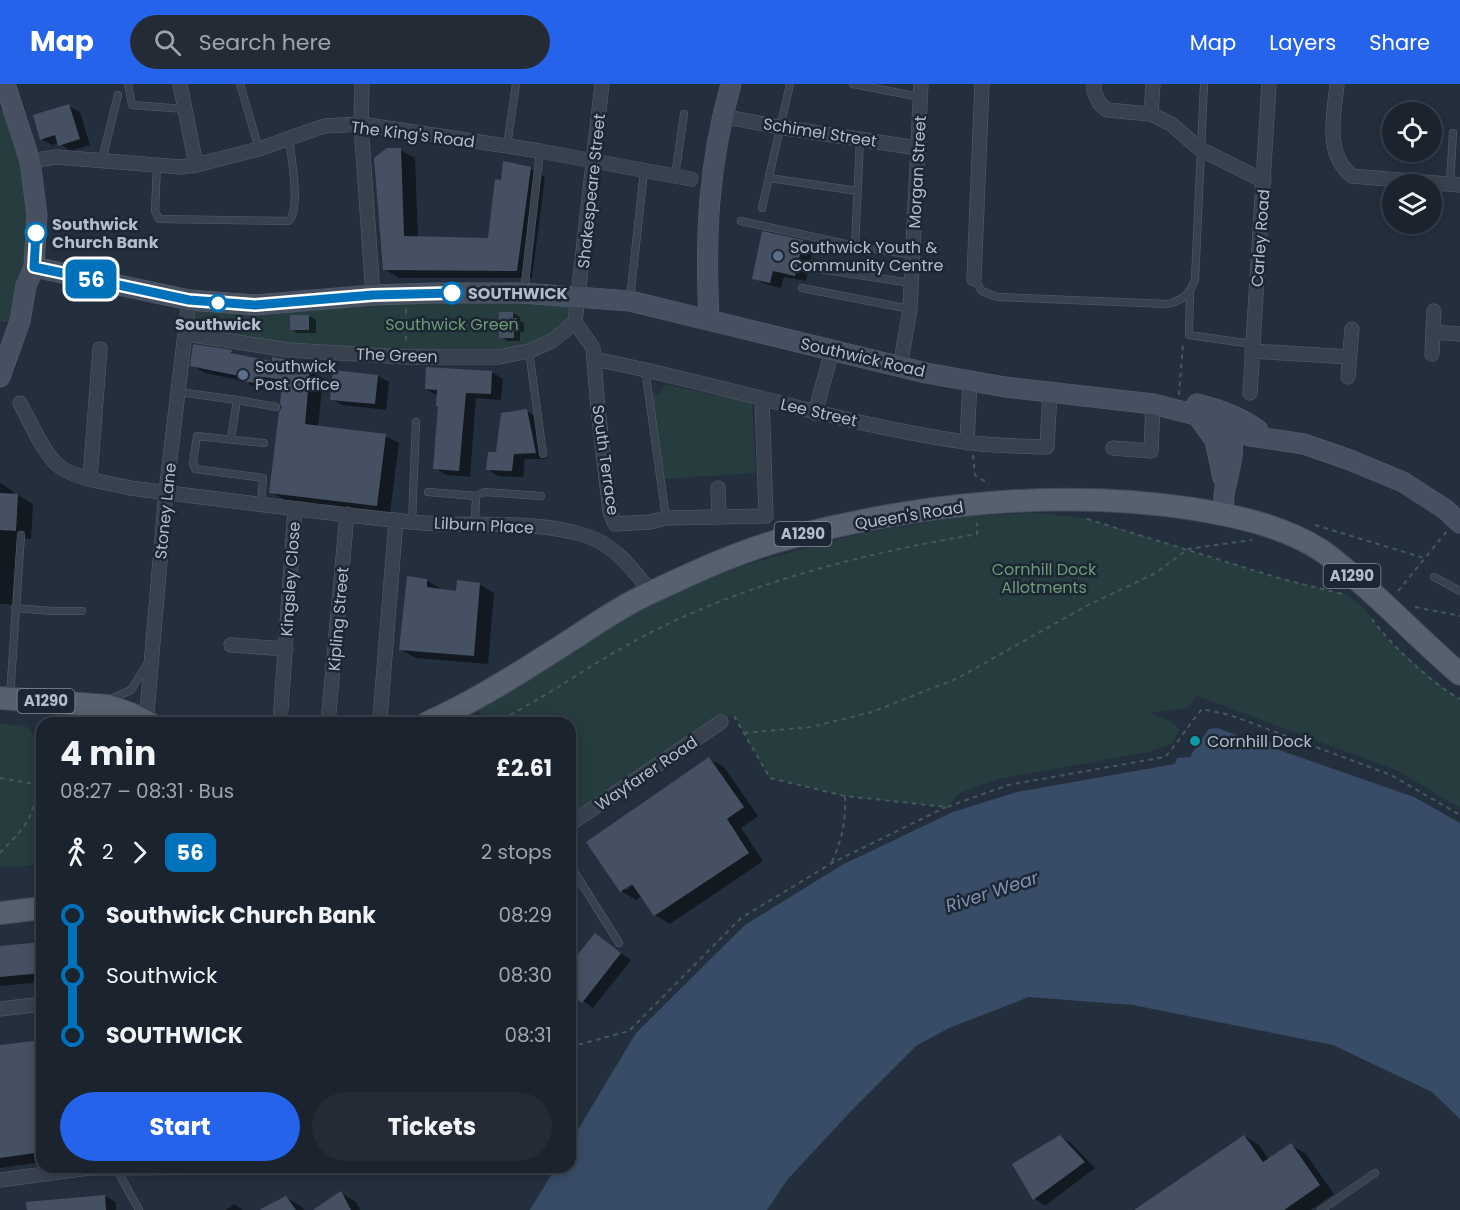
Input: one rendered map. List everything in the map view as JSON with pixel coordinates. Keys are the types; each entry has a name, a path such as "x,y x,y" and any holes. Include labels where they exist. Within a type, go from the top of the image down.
{"main road":[{"name":"Queen's Road","path":"439,717 503,684 594,625 651,592 733,556 790,537 846,524 940,508 999,503 1089,500 1139,502 1223,513"},
{"name":"A1290","path":"1223,513 1290,535 1320,549 1370,590 1460,674"},
{"name":"A1290","path":"5,698 93,705 120,710 135,717"},
{"name":"A1290","path":"93,705 115,717"},
{"path":"0,913 36,909"}],"street":[{"path":"0,377 20,321 26,286 34,267 38,215 30,161 5,84"},
{"path":"180,84 196,165"},
{"path":"362,84 361,124 373,295"},
{"name":"Shakespeare Street","path":"578,297 602,84"},
{"path":"709,320 706,261 708,206 722,116 731,84"},
{"path":"974,279 982,84"},
{"path":"1094,84 1099,103 1107,110 1151,114 1171,124 1200,149 1264,181"},
{"path":"1151,114 1153,84"},
{"name":"Carley Road","path":"1250,393 1269,84"},
{"path":"1337,84 1333,136 1335,155 1342,168 1352,176 1455,184"},
{"name":"Morgan Street","path":"900,367 910,309 920,91"},
{"name":"Schimel Street","path":"722,116 918,148"},
{"name":"The King's Road","path":"30,161 56,157 181,167 259,149 324,126 361,124 595,160 691,179"},
{"path":"34,267 189,300"},
{"name":"Southwick Road","path":"189,300 255,305 373,295 524,293 630,301 832,351 970,381 1153,404"},
{"path":"575,322 578,297"},
{"name":"Stoney Lane","path":"148,717 166,492 189,300"},
{"path":"1432,354 1434,311"},
{"name":"The Green","path":"186,334 288,350 406,357 499,357 529,351 552,341 575,322"},
{"name":"South Terrace","path":"575,322 593,348 610,512 615,524 650,522 666,518 766,516 762,398"},
{"path":"1347,377 1352,329"},
{"path":"1433,332 1460,334"},
{"path":"1252,348 1349,357"},
{"path":"90,478 100,349"},
{"path":"815,412 832,351"},
{"name":"Lee Street","path":"594,359 645,368 815,412 969,443 1047,447 1050,392"},
{"path":"969,443 970,381"},
{"path":"1153,404 1179,401 1215,408 1247,422 1270,439"},
{"name":"Lilburn Place","path":"20,403 38,441 61,468 90,478 130,488 412,522 560,529 589,537 611,548 626,561 651,592"},
{"path":"1153,404 1196,415 1229,430 1313,447 1350,460 1403,482 1445,509 1460,523"},
{"path":"1113,448 1151,451 1153,404"},
{"path":"1215,408 1229,430 1233,442 1232,464 1225,487 1223,513"},
{"path":"1196,415 1215,440 1225,487"},
{"path":"718,488 719,517"},
{"name":"Kingsley Close","path":"280,717 295,509"},
{"name":"Kipling Street","path":"329,717 347,514"},
{"path":"380,717 396,520"},
{"name":"Kingsley Close","path":"231,645 286,649"},
{"name":"Wayfarer Road","path":"576,820 721,722"},
{"path":"0,1009 36,1005"},
{"path":"0,1180 52,1173"}],"lane":[{"path":"128,84 132,105 185,110"},
{"path":"240,84 259,149"},
{"path":"507,146 516,84"},
{"path":"762,208 790,84"},
{"path":"853,84 920,91"},
{"path":"1204,84 1195,280 1190,292 1189,335 1252,348"},
{"path":"102,160 118,95"},
{"path":"675,176 684,114"},
{"path":"1453,133 1455,184"},
{"path":"157,165 154,211 159,219 289,221 293,216 295,201 289,138"},
{"path":"855,246 860,139"},
{"path":"524,293 540,151"},
{"path":"630,301 644,171"},
{"path":"769,178 858,190"},
{"path":"741,221 855,246 913,255"},
{"path":"806,267 911,283"},
{"path":"974,279 982,291 997,297 1168,304 1181,301 1190,292"},
{"path":"802,288 910,309"},
{"path":"529,351 543,454"},
{"path":"645,368 666,518"},
{"path":"179,392 276,407"},
{"path":"231,439 237,400"},
{"path":"412,522 416,422"},
{"path":"261,505 263,478 193,467 197,436 264,443"},
{"path":"428,492 476,496 484,492 541,496"},
{"path":"475,524 476,496"},
{"path":"5,698 21,535"},
{"path":"1434,577 1460,591"},
{"path":"15,608 82,611"},
{"path":"93,705 131,690 153,653"},
{"path":"576,875 619,944"},
{"path":"119,1173 139,1210"},
{"path":"1321,1210 1375,1173"}],"path":[{"path":"406,294 406,357"},
{"path":"1179,401 1183,339 1189,335"},
{"path":"969,443 975,476 998,490 999,503"},
{"path":"506,717 540,699 632,642 711,605 810,570 902,547 977,534 977,517"},
{"path":"1085,518 1282,579 1345,594 1355,601"},
{"path":"744,733 810,727 872,712 958,678 1088,605 1154,574 1188,549"},
{"path":"1371,617 1385,637 1434,680 1460,699"},
{"path":"576,1045 629,1031 741,918 832,863 946,807 1008,784 1165,757 1202,709 1230,715 1391,775 1460,815"},
{"path":"721,722 733,714 770,778 845,795 946,807"},
{"path":"0,778 36,784 33,810 22,828 0,853"},
{"path":"832,863 842,841 846,816 845,795"}],"green space":[{"path":"0,110 14,110 34,267 20,321 0,322"},
{"name":"Southwick Green","path":"579,297 575,322 529,351 406,357 186,334 189,300"},
{"path":"664,384 752,403 756,473 663,479 651,393 661,394"},
{"name":"Cornhill Dock Allotments","path":"1038,513 1085,518 1282,579 1345,594 1364,608 1385,637 1434,680 1460,699 1460,808 1398,771 1197,696 1187,708 1150,713 1172,722 1180,729 1172,744 1148,752 998,779 960,793 947,807 845,796 770,778 733,714 576,820 576,717 481,717 479,710 611,627 656,601 701,580 751,563 862,533 965,516"},
{"path":"0,723 28,727 35,738 36,864 20,867 0,866"}],"water":[{"name":"River Wear","path":"1217,728 1259,743 1265,741 1279,745 1279,750 1414,797 1460,823 1460,1119 1432,1092 1333,1045 1133,1005 1029,997 949,1028 916,1046 787,1180 767,1210 530,1210 552,1173 576,1173 576,1133 636,1033 745,925 842,865 953,812 1017,792 1175,764 1177,758 1191,757 1209,729"}],"building":[{"path":"69,104 80,139 58,146 55,135 40,140 33,115"},
{"path":"387,148 401,148 404,236 488,238 495,179 501,180 503,161 531,167 517,271 383,270 374,158"},
{"name":"Southwick Youth & Community Centre","path":"762,231 803,240 795,276 773,271 770,283 752,279"},
{"path":"499,312 513,312 513,318 517,318 514,338 499,338"},
{"path":"290,315 309,315 309,330 290,330"},
{"path":"193,344 232,350 231,353 272,361 272,357 285,359 284,365 310,369 305,424 386,434 377,506 269,493 279,412 282,407 280,403 283,380 263,377 262,383 243,382 244,377 190,366"},
{"path":"426,367 492,371 491,394 466,393 459,471 433,469 438,406 436,407 437,390 425,389"},
{"path":"333,370 378,375 375,404 330,400"},
{"path":"527,409 536,453 514,454 512,471 486,470 488,452 496,452 501,413"},
{"path":"0,493 18,494 16,531 0,530"},
{"path":"407,576 427,579 427,587 456,591 457,580 480,583 474,656 399,650"},
{"path":"709,757 744,807 727,819 749,853 654,916 632,884 620,892 586,842"},
{"path":"595,933 621,953 582,1003 576,998 576,957"},
{"path":"36,943 36,974 0,977 0,946"},
{"path":"36,1041 36,1153 0,1158 0,1045"},
{"path":"1060,1135 1085,1162 1033,1200 1012,1164"},
{"path":"1244,1135 1263,1162 1291,1143 1320,1185 1284,1210 1134,1210"},
{"path":"341,1191 351,1210 313,1210"},
{"path":"105,1195 106,1210 27,1210 26,1202"},
{"path":"286,1196 296,1210 259,1210"}],"bus line":[{"name":"56","path":"36,233 34,267 189,300 255,305 373,295 452,293"}],"place":[{"name":"Southwick Church Bank","path":"36,233"},
{"name":"Southwick Youth & Community Centre","path":"778,256"},
{"name":"SOUTHWICK","path":"452,293"},
{"name":"Southwick","path":"218,303"},
{"name":"Southwick Post Office","path":"243,375"},
{"name":"Cornhill Dock","path":"1195,741"}]}
